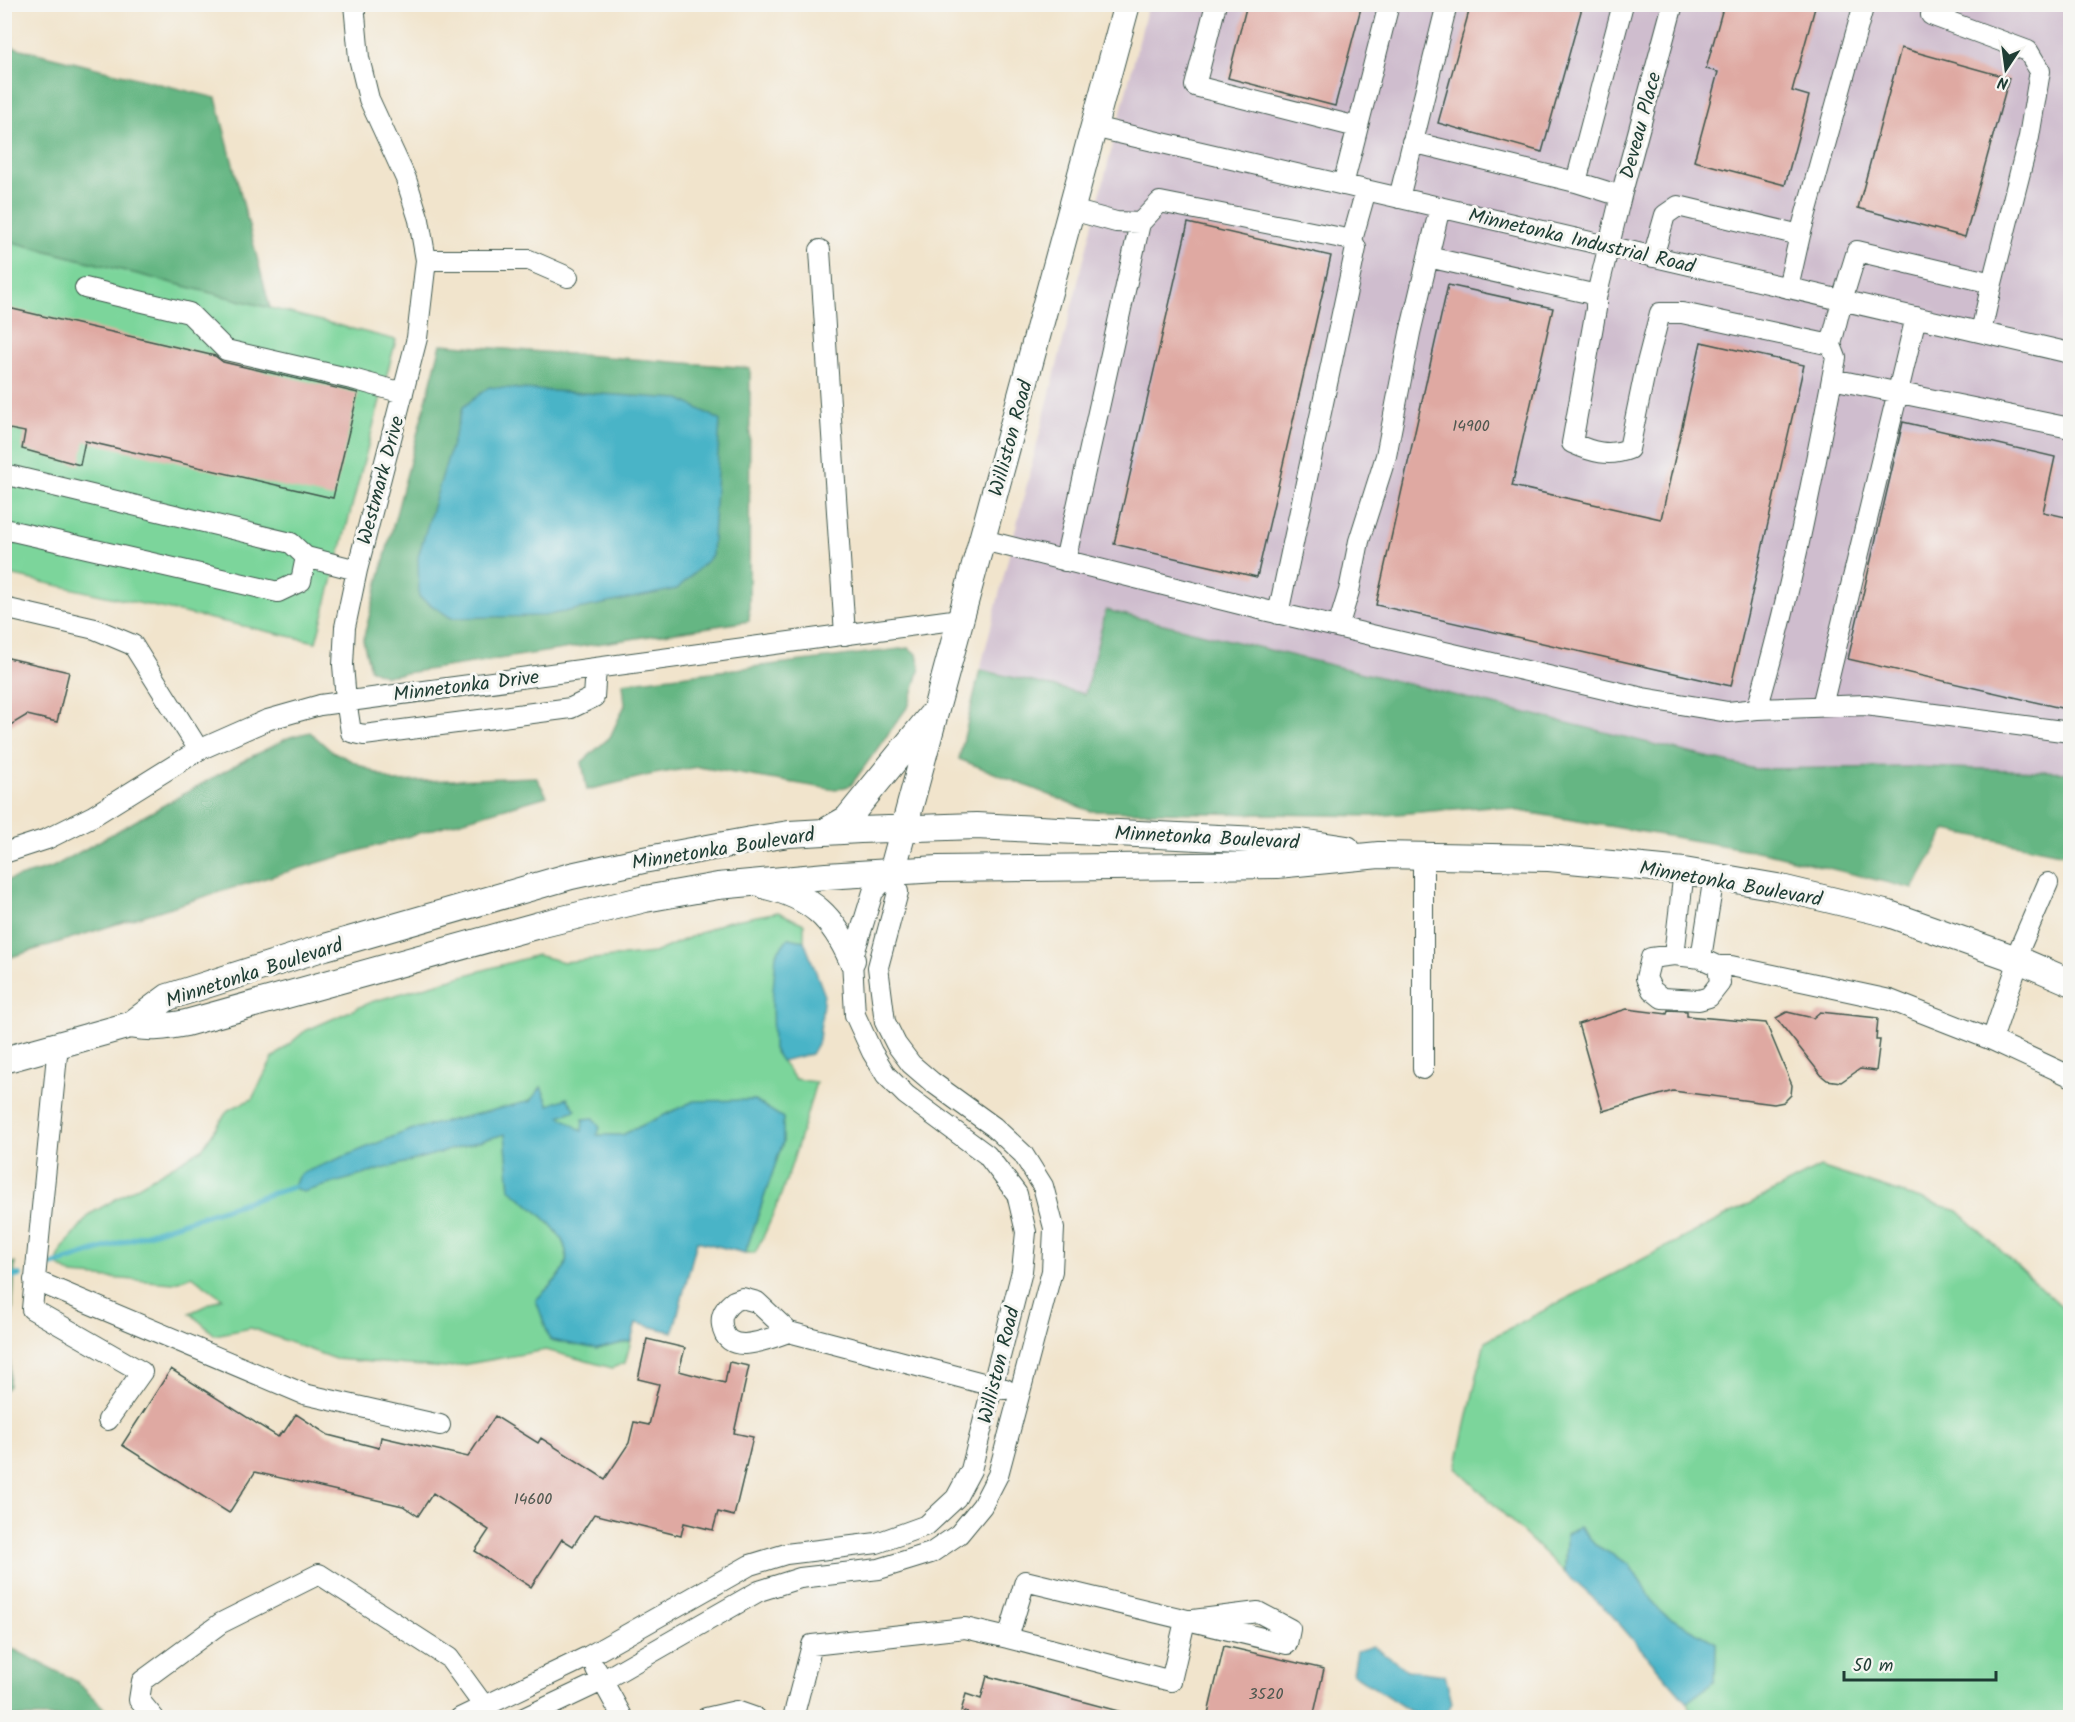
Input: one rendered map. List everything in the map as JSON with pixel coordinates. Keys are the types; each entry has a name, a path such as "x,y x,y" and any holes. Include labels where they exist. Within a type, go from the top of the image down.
{"main road":[{"name":"Williston Road","path":"892,872 1127,4"},
{"path":"823,832 847,819 935,710"},
{"name":"Minnetonka Boulevard","path":"4,1060 129,1025 168,997 185,990 521,890 606,868 760,838 823,832 985,826 1301,842 1325,844 1379,855"},
{"name":"Minnetonka Boulevard","path":"129,1025 163,1028 186,1023 569,917 654,897 718,886 938,869 1277,865 1379,855 1549,858 1684,871 1778,887 1889,914 2017,959 2070,982"},
{"path":"754,883 788,891 810,903 826,916 843,939 852,960"}],"street":[{"name":"Westmark Drive","path":"354,4 359,58 369,99 406,179 419,220 426,260 417,338 357,570 345,627 343,665 351,732 364,735 571,708 594,697 596,668"},
{"path":"1216,4 1195,86 1357,128"},
{"path":"1343,185 1389,4"},
{"path":"1399,198 1448,4"},
{"path":"1576,182 1623,4"},
{"name":"Deveau Place","path":"1673,4 1609,246 1592,296 1596,309 1572,443 1594,452 1618,453 1629,449 1660,313 1682,314 1831,345"},
{"path":"1788,288 1800,235 1864,4"},
{"path":"1931,15 2028,51 2040,71 2029,137 1981,332"},
{"name":"Minnetonka Industrial Road","path":"1093,127 2070,353"},
{"path":"1412,142 1576,182 1621,196"},
{"path":"1278,614 1356,248 1352,240 1366,190"},
{"path":"1065,561 1140,223 1160,202 1352,240"},
{"path":"1653,256 1665,215 1678,206 1800,235"},
{"path":"1338,627 1350,591 1359,541 1386,456 1440,207"},
{"path":"1072,210 1116,222 1140,223"},
{"path":"820,250 845,635"},
{"path":"1757,709 1774,652 1814,474 1836,358 1831,345 1857,251 1992,283"},
{"path":"1428,257 1592,296"},
{"path":"426,260 529,260 568,277"},
{"path":"85,288 189,313 226,350 403,393"},
{"path":"1822,706 1916,317"},
{"path":"1832,379 2070,428"},
{"path":"4,474 291,543 306,557 357,570"},
{"path":"4,529 278,592 301,581 306,557"},
{"path":"983,540 1278,614 1643,698 1728,712 1866,705 2070,732"},
{"path":"8,613 95,629 133,645 199,750"},
{"name":"Minnetonka Drive","path":"4,853 46,839 93,816 199,750 267,720 346,700 960,619"},
{"path":"1423,856 1423,1069"},
{"path":"1674,955 1684,871"},
{"name":"Williston Road","path":"460,1718 486,1712 750,1565 786,1554 877,1542 927,1525 956,1498 971,1470 1022,1271 1026,1232 1017,1194 987,1155 906,1095 886,1075 872,1052 855,1015 852,960 873,892 892,872 898,892 878,967 885,1022 896,1044 911,1064 994,1127 1023,1154 1043,1186 1054,1228 1053,1271 998,1475 982,1506 959,1534 931,1553 879,1569 800,1578 759,1591 602,1681 524,1718"},
{"path":"1714,876 1709,962 1719,983 1709,997 1699,1000 1662,998 1652,990 1646,978 1652,958 1674,955 1709,962 1731,966 1890,999 1992,1040 2070,1076"},
{"path":"1992,1040 2017,959 2048,883"},
{"path":"58,1045 50,1147 32,1309 142,1372 108,1420"},
{"path":"34,1280 304,1394 440,1425"},
{"path":"789,1332 1019,1392"},
{"path":"154,1718 139,1700 142,1681 222,1623 319,1574 449,1658 486,1712"},
{"path":"793,1718 812,1645 965,1628 1172,1681 1185,1621 1025,1581 1008,1638"},
{"path":"589,1656 623,1718"},
{"path":"706,1718 736,1712 756,1718"}],"shaded area":[{"path":"1148,5 2070,5 2070,772 1918,767 1755,769 1107,610 1085,694 980,670"}],"green space":[{"path":"5,45 216,98 270,308 5,240"},
{"path":"4,240 396,340 316,642 5,574"},
{"path":"441,344 750,368 749,621 386,676 370,669 363,640"},
{"path":"1106,610 1755,769 1918,767 2070,772 2070,855 1946,830 1913,889 1768,853 1490,806 1374,816 1090,811 959,759 980,670 1085,694"},
{"path":"908,648 917,654 920,668 909,705 851,785 836,790 698,767 654,774 587,790 582,762 610,737 625,705 623,683"},
{"path":"310,732 330,750 394,782 536,777 547,796 232,888 5,959 5,881 53,867 243,761 290,737"},
{"path":"778,912 804,924 804,941 788,938 773,1049 795,1079 816,1082 782,1191 755,1253 745,1253 783,1142 694,1101 622,1135 596,1135 582,1132 559,1116 549,1105 541,1087 505,1133 510,1189 551,1225 560,1236 565,1248 566,1260 562,1272 536,1300 597,1349 631,1341 625,1363 612,1368 546,1350 445,1368 335,1359 251,1328 215,1335 190,1313 222,1298 192,1276 173,1283 72,1275 56,1264 62,1249 90,1214 202,1149 228,1110 252,1099 273,1058 305,1031 371,1002 537,955 564,962 654,953 725,922"},
{"path":"1820,1167 1958,1211 2070,1315 2070,1717 1693,1717 1687,1702 1715,1681 1716,1643 1660,1612 1629,1564 1595,1545 1579,1527 1566,1536 1565,1573 1456,1468 1485,1341"},
{"path":"15,1262 9,1386 5,1390 5,1265"},
{"path":"5,1648 15,1650 76,1681 113,1717 5,1717"}],"water":[{"path":"489,387 680,399 720,420 712,556 677,589 544,616 451,618 419,597 418,557 463,407"},
{"path":"788,938 804,941 824,993 819,1040 811,1054 781,1061 773,1049 772,1002 776,954"},
{"path":"541,1087 549,1105 567,1098 576,1110 560,1116 582,1131 583,1119 594,1118 600,1128 597,1135 622,1135 694,1101 754,1100 783,1118 783,1142 745,1253 697,1241 673,1332 636,1323 631,1341 597,1349 550,1340 536,1300 562,1272 566,1260 565,1248 560,1236 551,1225 510,1189 505,1134 303,1192 292,1187 300,1174 410,1130 531,1101"},
{"path":"1579,1527 1595,1545 1629,1564 1660,1612 1716,1643 1715,1681 1687,1702 1609,1612 1565,1573 1566,1536"},
{"path":"1373,1646 1407,1670 1445,1675 1452,1703 1444,1717 1419,1717 1353,1674 1357,1651"}],"building":[{"path":"1247,4 1362,4 1335,106 1228,78"},
{"path":"1471,4 1583,4 1542,152 1438,123"},
{"path":"1724,4 1816,4 1792,91 1809,96 1785,185 1694,161 1718,72 1706,69"},
{"path":"1901,48 2009,78 1965,237 1858,208"},
{"path":"1188,223 1331,256 1257,577 1114,544"},
{"path":"1448,285 1553,308 1512,486 1661,519 1701,342 1804,365 1731,686 1376,605"},
{"path":"4,307 215,356 223,362 358,393 333,498 85,441 80,465 22,449 25,432 4,428"},
{"path":"1903,422 2055,457 2043,512 2070,518 2070,710 1848,659"},
{"path":"4,657 69,672 57,722 27,715 4,729"},
{"path":"1627,1009 1667,1014 1668,1010 1687,1011 1687,1016 1766,1023 1792,1085 1791,1095 1784,1102 1774,1104 1673,1091 1603,1111 1578,1024"},
{"path":"1787,1012 1813,1018 1820,1012 1878,1018 1876,1040 1880,1040 1876,1071 1860,1069 1841,1082 1827,1080 1776,1018"},
{"path":"647,1339 685,1348 679,1371 725,1383 729,1362 749,1366 734,1433 753,1437 734,1516 718,1512 713,1530 684,1523 681,1536 594,1514 573,1546 562,1539 531,1587 475,1551 489,1530 433,1493 418,1516 403,1506 255,1472 229,1513 122,1445 171,1369 278,1437 296,1414 328,1435 379,1448 381,1437 468,1457 495,1416 538,1443 541,1438 605,1479 629,1443 634,1422 649,1425 659,1384 638,1379"},
{"path":"1224,1646 1324,1669 1313,1718 1207,1718"},
{"path":"987,1676 1122,1712 1121,1718 984,1718 961,1711 966,1694 981,1699"}],"waterway":[{"path":"52,1265 292,1187"},
{"path":"4,1279 19,1275"}]}
